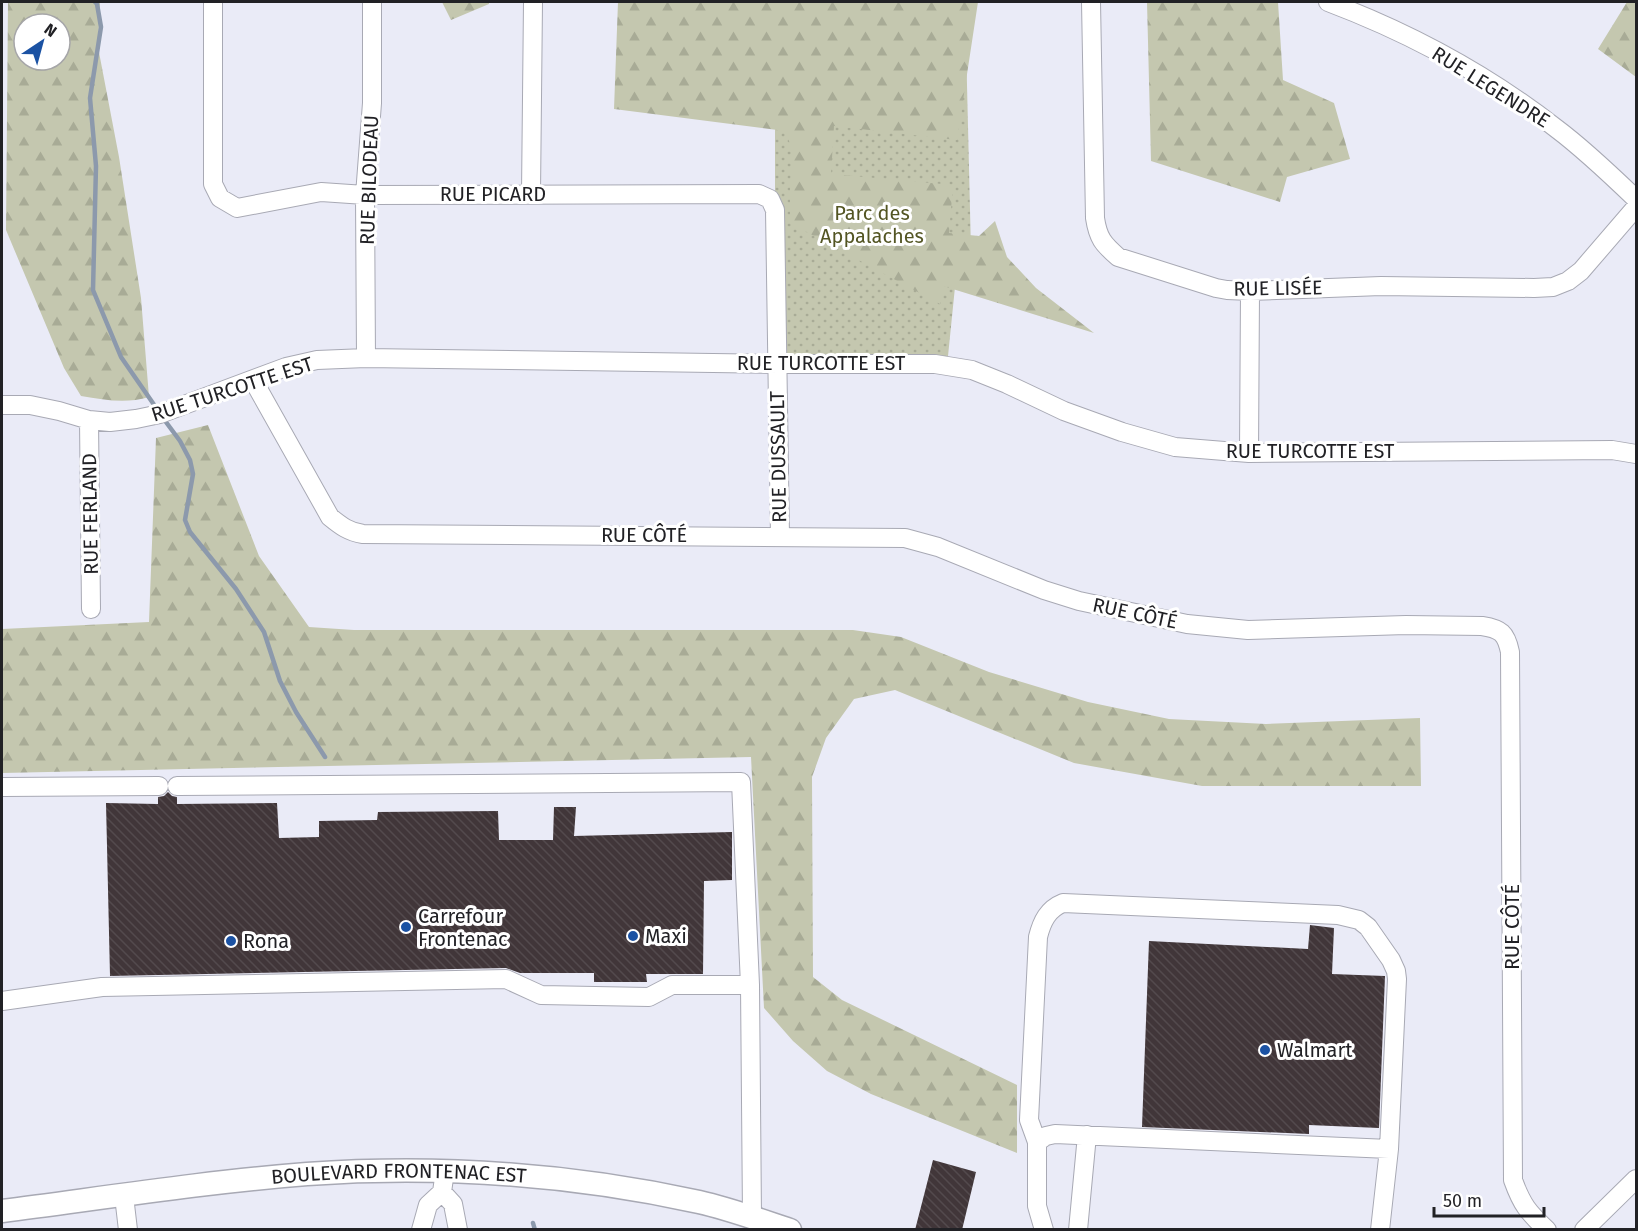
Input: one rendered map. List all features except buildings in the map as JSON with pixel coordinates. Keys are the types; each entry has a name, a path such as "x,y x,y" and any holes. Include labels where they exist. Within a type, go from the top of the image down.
{"main road":[{"name":"BOULEVARD FRONTENAC EST","path":"2,1211 307,1174 413,1170 443,1181 504,1173 642,1191 700,1203 790,1230"}],"street":[{"name":"RUE PICARD","path":"213,2 213,184 220,198 237,208 321,192 365,195 759,194 770,199"},
{"name":"RUE BILODEAU","path":"366,358 365,195 372,103 372,2"},
{"path":"531,193 533,2"},
{"name":"RUE LISÉE","path":"1091,2 1095,218 1097,233 1105,246 1118,257 1216,288 1250,291 1381,286 1553,287 1568,281 1581,271 1636,207"},
{"name":"RUE LEGENDRE","path":"1328,2 1389,27 1473,71 1558,129 1636,199"},
{"name":"RUE DUSSAULT","path":"770,199 775,210 780,536"},
{"path":"1249,453 1250,291"},
{"name":"RUE TURCOTTE EST","path":"2,405 30,405 89,420 110,422 160,414 286,368 317,360 366,358 935,364 972,370 1064,411 1122,432 1175,447 1249,453 1612,450 1636,454"},
{"name":"RUE CÔTÉ","path":"253,380 330,517 352,532 905,538 938,547 1044,590 1070,598 1187,624 1248,630 1406,625 1482,626 1502,632 1508,641 1510,652 1513,1180 1521,1202 1547,1230"},
{"name":"RUE FERLAND","path":"89,420 91,609"},
{"path":"2,787 741,782 750,985 752,1217"},
{"path":"1044,1230 1037,1206 1037,1142 1029,1120 1038,937 1046,915 1055,906 1063,903 1338,915 1359,920 1368,927 1396,970 1389,1149 1380,1230"},
{"path":"2,1001 89,988 207,984 506,979 541,995 649,997 672,986 750,985"},
{"path":"1037,1142 1046,1136 1055,1134 1389,1149"},
{"path":"1078,1230 1087,1135"},
{"path":"1584,1230 1636,1179"},
{"path":"420,1230 428,1205 443,1181"},
{"path":"443,1181 453,1204 458,1230"},
{"path":"124,1196 128,1230"}],"green space":[{"path":"8,2 100,2 98,47 119,157 141,298 149,397 124,401 81,396 64,368 6,230"},
{"path":"442,2 489,2 489,4 451,20"},
{"name":"Parc des Appalaches","path":"618,2 978,2 957,140 834,126 831,174 953,185 949,233 979,236 995,221 1007,257 1036,288 1094,333 943,286 940,304 790,223 793,151 785,131 614,109"},
{"name":"Parc des Appalaches","path":"775,2 965,2 972,292 955,287 947,366 777,364"},
{"path":"1147,2 1278,2 1283,80 1334,103 1350,159 1287,177 1280,202 1151,161"},
{"path":"1627,2 1636,2 1636,77 1598,49"},
{"path":"208,425 259,556 309,627 354,630 853,630 901,637 989,672 1088,702 1169,719 1266,724 1420,718 1421,786 1202,786 1074,763 895,690 854,699 826,738 812,777 813,977 842,1000 1017,1085 1017,1153 871,1094 827,1071 793,1041 764,1008 751,757 2,773 2,629 149,622 156,438"}],"waterway":[{"path":"95,2 101,27 90,98 96,166 93,290 121,357 157,409"},
{"path":"163,418 180,441 190,460 193,474 185,520 190,532 236,589 264,632 280,681 296,712 325,757"},
{"path":"533,1223 535,1230"}],"place":[{"name":"Carrefour Frontenac","path":"406,927"},
{"name":"Maxi","path":"633,936"},
{"name":"Rona","path":"231,941"},
{"name":"Walmart","path":"1265,1050"}]}
